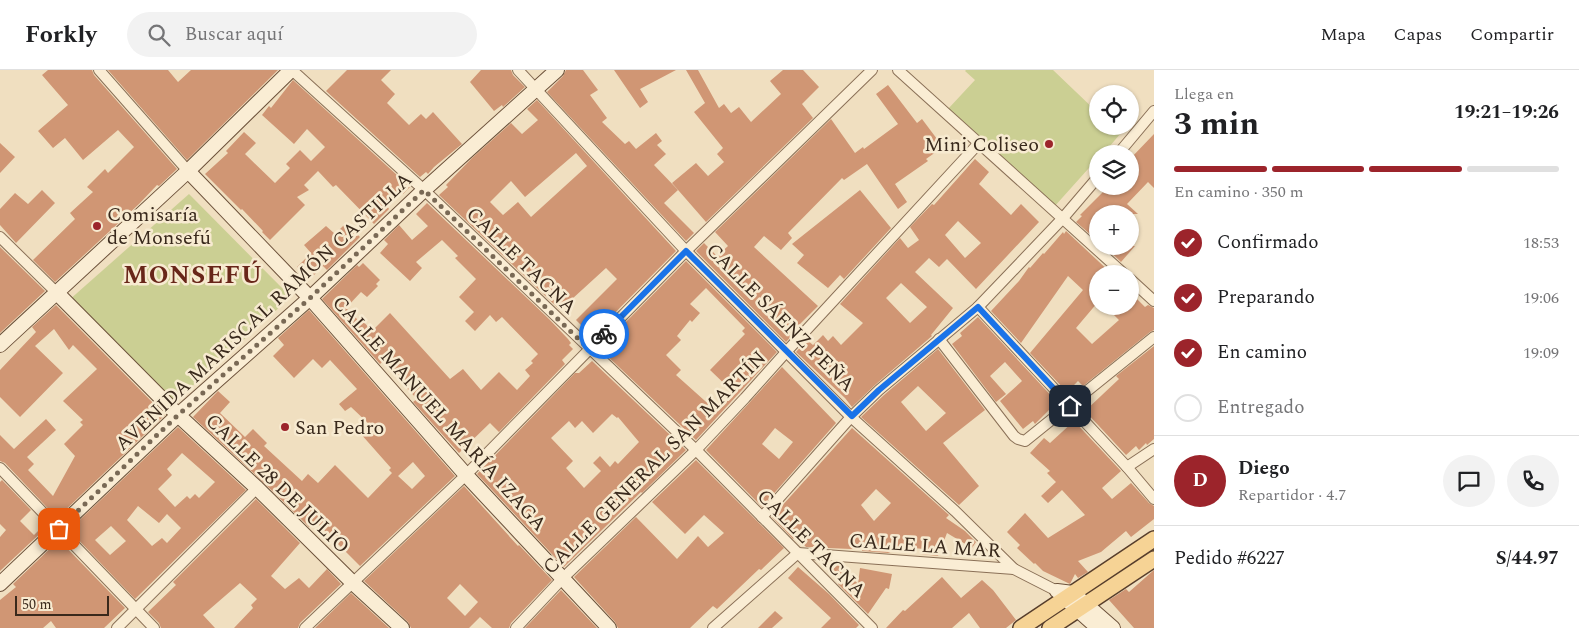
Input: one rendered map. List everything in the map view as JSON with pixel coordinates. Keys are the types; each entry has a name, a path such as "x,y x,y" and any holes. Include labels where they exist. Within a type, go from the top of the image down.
{"main road":[{"path":"1022,628 1065,594 1154,539"},
{"path":"1050,628 1154,559"}],"street":[{"name":"CALLE MANUEL MARÍA IZAGA","path":"99,70 188,171 310,298 466,476 609,628"},
{"path":"0,345 188,171 291,70"},
{"name":"CALLE TACNA","path":"291,70 424,190 696,450 872,628"},
{"name":"CALLE SÁENZ PEÑA","path":"518,70 686,251 852,416 955,511 1014,569 1065,594 1081,607 1114,628"},
{"name":"AVENIDA MARISCAL RAMÓN CASTILLA","path":"0,584 178,415 310,298 424,190 556,70"},
{"path":"898,70 1114,265"},
{"path":"305,628 466,476 686,251 874,71"},
{"path":"1126,145 1154,111"},
{"name":"CALLE GENERAL SAN MARTÍN","path":"516,628 562,579 696,450 979,144"},
{"path":"762,517 852,416 879,390 978,307 1063,218 1089,188"},
{"name":"CALLE 28 DE JULIO","path":"0,237 178,415 257,488 352,582 402,628"},
{"path":"1139,287 1154,301"},
{"path":"978,307 1127,467 1154,499"},
{"path":"939,339 1014,436 1020,441 1025,441 1154,337"},
{"path":"1127,467 1154,449"},
{"path":"0,468 154,628"},
{"path":"117,628 257,488"},
{"path":"713,628 798,553"},
{"name":"CALLE LA MAR","path":"798,553 1014,569"},
{"name":"CALLE SÁENZ PEÑA","path":"1081,607 1098,628"}],"green space":[{"name":"Mini Coliseo","path":"1053,70 1089,104 1089,135 1119,135 1111,145 1089,145 1089,168 1054,207 948,109 975,80 965,71"},
{"path":"189,194 291,297 169,407 68,301"}],"building":[{"path":"48,70 92,70 94,75 177,169 159,186 157,185 55,282 33,260 75,219 70,213 93,192 87,187 105,169 108,173 134,147 118,130 83,160 65,138 53,148 38,131 68,105 42,75"},
{"path":"108,70 168,70 178,82 191,70 278,70 187,160"},
{"path":"347,70 391,70 381,80 395,94 387,103 409,125 421,114 426,119 433,112 462,144 428,174 426,172 420,177 326,91"},
{"path":"481,70 511,70 513,75 525,87 503,107 502,105 494,111 470,82"},
{"path":"566,70 583,70 598,90 590,95 607,118 602,122 625,144 629,141 636,149 656,133 662,141 657,145 666,154 654,165 678,190 664,203 694,233 686,241 547,92 563,76"},
{"path":"614,70 676,70 640,89 648,102 640,108"},
{"path":"686,70 698,70 719,108 724,104 731,113 739,107 751,122 781,94 770,81 783,70 803,70 819,87 802,104 813,118 706,222 672,183 696,163 708,176 724,162 717,154 723,148 694,112 705,103"},
{"path":"293,80 410,187 403,194 401,192 387,206 389,209 374,224 336,185 333,187 318,171 304,185 309,190 297,197 305,205 270,240 242,209 205,174 228,153 226,151 244,132 256,143 245,154 275,183 290,168 286,164 300,150 311,161 325,147 307,129 294,144 262,115 269,106 271,108"},
{"path":"888,85 917,123 922,119 943,147 926,159 928,161 895,184 907,202 898,209 867,164 844,180 842,178 788,233 792,238 781,250 764,236 754,247 818,306 795,329 796,331 786,342 696,251 704,243 717,256 728,246 715,232 831,119 855,153 863,147 864,149 898,124 876,94"},
{"path":"537,100 676,251 604,324 601,321 589,333 576,320 617,279 606,268 560,310 439,195 472,158 511,123 522,134 538,120 527,109","holes":["576,153 587,166 531,217 518,202 503,215 490,202 511,181 525,197"]},
{"path":"1154,134 1154,188 1148,182 1139,191 1139,150"},
{"path":"0,143 15,157 0,173"},
{"path":"975,159 989,172 979,184 1011,215 1021,204 1039,222 976,289 947,259 939,267 929,258 915,272 953,308 932,336 852,407 845,398 796,352 807,340 813,345 823,335 828,341 833,336 841,345 863,323 840,304 900,238 908,248 919,240 910,227 932,204 934,205","holes":["958,221 981,243 965,258 945,235","901,283 927,307 910,323 886,298"]},
{"path":"42,190 55,203 16,243 0,225 0,209 15,193 28,204"},
{"path":"860,190 891,228 844,279 840,275 828,288 797,263 804,255 792,244"},
{"path":"1100,195 1136,195 1128,205 1090,205"},
{"path":"427,203 549,319 568,339 571,343 569,345 573,349 562,360 565,364 499,432 490,423 459,453 413,402 417,399 401,382 396,373 383,361 380,364 322,299 357,265 359,267 363,263 380,280 376,284 378,286 367,297 361,292 346,308 359,321 361,319 372,331 390,313 450,379 463,369 481,390 499,372 517,390 530,376 525,370 533,363 531,361 538,354 502,317 496,322 490,315 475,331 465,321 474,312 459,297 476,279 455,258 458,256 442,240 416,262 422,268 410,281 380,253 388,244 384,240 399,225 412,240 428,226 416,214"},
{"path":"1089,206 1089,233 1076,222 1082,216 1080,215"},
{"path":"346,223 360,237 327,270 323,266 309,280 297,267 311,253 304,245 326,226 335,234"},
{"path":"1066,231 1089,252 1089,255 1092,255 1102,265 1089,265 1089,313 1076,328 1092,344 1119,320 1114,315 1139,315 1139,301 1145,307 1148,305 1154,308 1154,330 1083,386 1078,381 1067,392 1030,353 1083,290 1068,276 1021,343 991,311 1019,281 1029,267 1044,254 1063,232 1064,234"},
{"path":"0,247 45,291 0,333"},
{"path":"1114,255 1127,255 1121,262"},
{"path":"686,261 777,352 696,440 602,351 616,336 614,334","holes":["706,288 745,328 742,331 745,334 710,370 733,392 714,409 676,375 681,370 666,355 681,340 677,336 690,320 692,322 700,313 690,304"]},
{"path":"56,305 165,415 57,518 5,463 0,461 0,435 14,449 46,419 56,430 27,457 34,464 28,470 53,496 75,456 64,444 83,425 80,422 83,420 63,401 97,369 73,345 69,350 54,329 35,346 63,373 20,417 0,397 0,370 36,332 32,327"},
{"path":"309,310 455,476 360,566 315,521 309,527 193,417 218,391 230,402 220,413 245,437 253,429 267,443 264,446 302,481 308,474 318,483 335,465 368,498 392,473 389,470 391,468 360,433 369,424 351,407 345,411 339,404 357,389 330,360 322,368 313,359 294,378 273,356 284,345 278,338","holes":["413,462 425,476 412,489 398,476"]},
{"path":"978,317 1057,402 1035,424 1033,421 1023,429 1000,401 1022,381 1005,362 990,376 1006,394 996,402 952,344 962,336 960,333"},
{"path":"1154,346 1154,439 1147,445 1146,443 1139,450 1136,446 1126,455 1085,411 1119,379 1116,376"},
{"path":"938,349 985,410 943,443 979,486 959,505 861,417","holes":["918,386 946,413 926,431 901,402"]},
{"path":"592,361 686,450 564,567 477,474 575,373 579,373","holes":["612,414 639,442 618,464 615,461 610,467 600,456 593,463 601,471 584,488 566,468 573,461 551,438 569,421 575,428 582,421 593,433"]},
{"path":"782,367 836,423 762,507 706,450","holes":["775,428 793,442 779,459 762,444"]},
{"path":"1074,421 1121,471 1102,488 1112,499 1131,483 1154,506 1154,519 1131,537 1126,531 1101,552 1078,561 1088,572 1078,578 1075,574 1070,584 1043,571 1034,564 1017,548 1020,545 1007,532 1025,513 1048,538 1085,515 1062,490 1048,503 1041,496 1056,482 1047,473 1050,471 1030,453 1044,438 1050,443"},
{"path":"178,427 246,490 135,599 69,530","holes":["182,453 215,482 199,498 195,494 190,499 187,496 175,507 158,489 172,475 167,469","138,506 159,523 167,514 181,528 167,543 162,538 152,546 127,520","111,526 126,541 110,555 95,540"]},
{"path":"852,428 949,515 946,518 965,531 976,542 972,548 947,533 938,556 920,554 924,549 903,547 888,553 862,551 863,548 828,548 821,540 813,547 806,547 796,536 793,539 772,517","holes":["876,489 891,503 874,521 861,505"]},
{"path":"696,460 784,548 717,609 713,606 690,628 618,628 615,622 574,577 636,517 677,559 698,536 708,547 724,533 704,515 685,534 652,502"},
{"path":"2,480 31,510 20,521 34,535 45,524 47,527 0,571 0,537 6,530 0,524 0,482"},
{"path":"464,486 518,546 552,580 511,623 509,628 492,628 480,617 469,628 411,628 408,622 364,581","holes":["460,584 478,602 465,616 447,598"]},
{"path":"256,499 300,543 271,576 285,589 299,578 309,588 327,569 341,584 300,623 298,628 234,628 253,608 251,605 257,599 240,583 203,615 215,628 161,628 159,623 148,612 176,585 173,582"},
{"path":"59,540 125,608 104,628 56,628 51,621 43,628 0,628 0,600 16,587 13,584"},
{"path":"839,564 858,584 860,568 892,574 889,589 886,588 868,614 838,584 841,581 831,571"},
{"path":"798,567 829,594 859,625 856,628 821,628 831,618 788,578"},
{"path":"1154,570 1154,628 1134,628 1109,600 1126,589 1129,592"},
{"path":"942,577 961,598 982,580 993,590 1016,620 1006,628 980,628 969,613 952,628 886,628 903,610 905,611"},
{"path":"561,590 597,628 525,628"},
{"path":"351,593 389,628 315,628"},
{"path":"775,611 783,618 772,628 758,628"}],"way so far":[{"path":"59,529 178,415 310,298 424,190 589,349 604,334"}],"place":[{"name":"Mini Coliseo","path":"1049,144"},
{"name":"Comisaría de Monsefú","path":"97,226"},
{"name":"San Pedro","path":"285,427"}],"district":[{"name":"MONSEFÚ","path":"193,274"}],"route":[{"path":"604,334 686,251 852,416 879,390 978,307 1070,406"}]}
